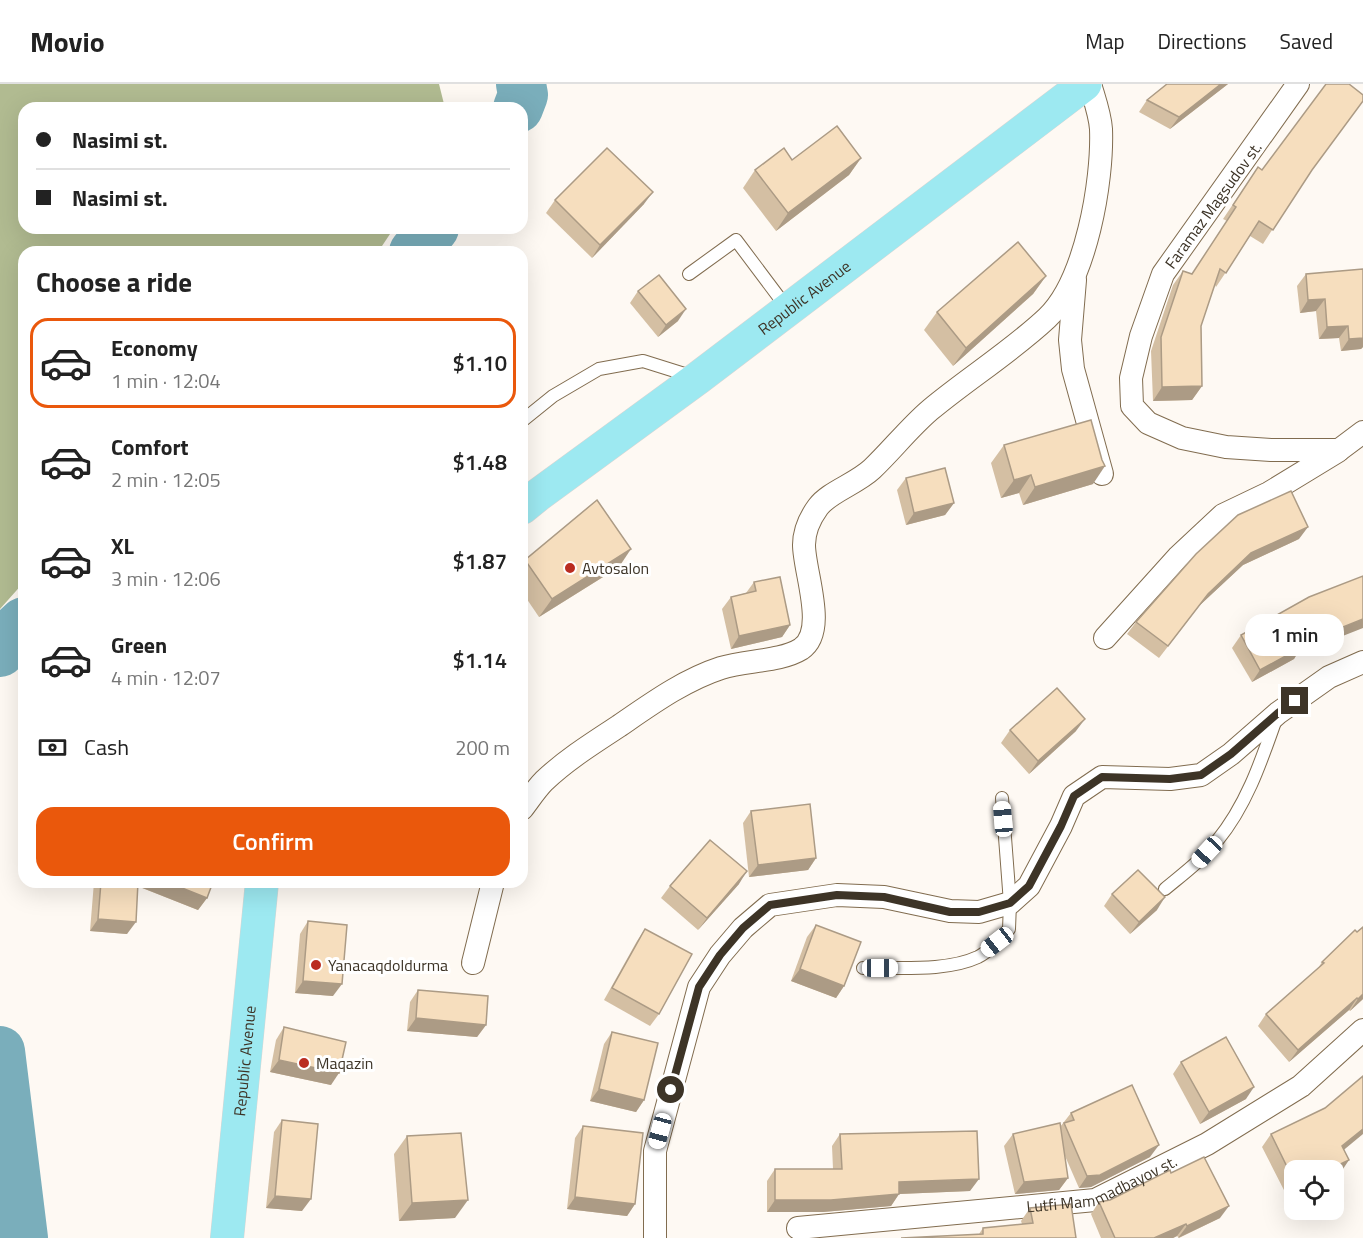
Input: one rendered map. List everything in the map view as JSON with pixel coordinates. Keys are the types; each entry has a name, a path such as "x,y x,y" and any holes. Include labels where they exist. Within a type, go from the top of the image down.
{"main road":[{"name":"Republic Avenue","path":"528,503 698,378 1085,84"},
{"name":"Republic Avenue","path":"227,1238 261,888"}],"street":[{"path":"528,801 543,782 588,746 693,678 724,667 782,656 801,649 811,638 813,624 804,547 805,533 818,507 830,496 860,480 928,412 1049,317 1064,295 1086,240 1101,165 1101,126 1090,84"},
{"name":"Faramaz Magsudov st.","path":"1298,84 1163,274 1141,336 1131,378 1131,406 1148,423 1182,438 1215,445 1271,450 1339,450"},
{"path":"1075,272 1070,340 1072,369 1102,474"},
{"path":"1105,638 1178,557 1223,515 1269,493 1339,450 1363,432"},
{"path":"655,1238 655,1151 699,987 720,955 743,928 770,905 837,895 884,897 950,912 979,912 1010,903 1029,886 1074,796 1102,777 1170,779 1201,775 1231,754 1278,713 1329,677 1363,662"},
{"path":"473,963 491,888"},
{"name":"Lutfi Mammadbayov st.","path":"798,1228 1095,1200 1207,1144 1301,1086 1363,1030"}],"lane":[{"path":"689,274 736,240 788,309"},
{"path":"528,417 553,396 599,369 643,362 698,378"},
{"path":"1165,889 1196,863 1217,841 1236,814 1259,765 1278,713"},
{"path":"863,968 951,965 979,957 1009,929 1010,903 1002,798"}],"green space":[{"path":"0,84 439,84 444,102 18,102 18,234 390,234 382,246 18,246 18,589 0,609"}],"building":[{"path":"1167,84 1221,84 1179,117 1147,100"},
{"path":"1326,84 1349,84 1363,95 1363,101 1312,170 1273,230 1259,221 1226,273 1220,269 1201,326 1202,386 1162,387 1161,337 1183,271 1192,274 1236,207 1233,205 1258,167 1262,170"},
{"path":"837,126 861,158 788,213 755,170 784,148 792,160"},
{"path":"607,148 653,192 600,245 555,200"},
{"path":"1018,242 1046,276 966,348 937,312"},
{"path":"1363,269 1363,338 1349,339 1348,326 1327,327 1325,299 1308,300 1306,274"},
{"path":"659,275 686,309 666,325 638,291"},
{"path":"1091,420 1105,466 1035,487 1031,475 1014,480 1004,445"},
{"path":"945,468 954,503 914,513 906,478"},
{"path":"1291,491 1308,527 1251,553 1208,594 1168,646 1136,622 1196,554 1238,515"},
{"name":"Avtosalon","path":"597,500 631,549 552,599 528,564 528,558"},
{"path":"1363,576 1363,619 1301,644 1302,647 1260,670 1241,635 1309,597"},
{"path":"780,577 790,625 739,636 731,597 756,591 754,582"},
{"path":"1057,688 1085,719 1038,761 1010,730"},
{"path":"810,804 816,858 758,865 751,811"},
{"path":"710,840 747,871 707,918 670,886"},
{"path":"1138,870 1165,897 1139,922 1112,894"},
{"path":"101,888 138,888 136,922 98,919"},
{"path":"182,888 211,888 207,898"},
{"name":"Yanacaqdoldurma","path":"308,921 347,925 342,984 303,981"},
{"path":"816,925 861,942 844,986 800,969"},
{"path":"1363,927 1363,994 1298,1050 1266,1014 1324,963 1322,962 1355,930 1357,932"},
{"path":"645,929 692,954 659,1014 612,988"},
{"path":"418,990 488,996 486,1025 416,1018"},
{"path":"284,1027 346,1042 339,1073 279,1060"},
{"path":"612,1032 658,1043 644,1100 599,1089"},
{"path":"1226,1037 1254,1087 1209,1112 1181,1062"},
{"path":"1363,1076 1363,1129 1342,1146 1349,1160 1344,1162 1344,1160 1284,1161 1271,1134 1325,1108"},
{"path":"1132,1085 1159,1145 1100,1175 1087,1176 1064,1123 1074,1120 1071,1113"},
{"path":"282,1120 318,1124 311,1199 275,1196"},
{"path":"1060,1123 1068,1178 1024,1182 1013,1134"},
{"path":"583,1126 643,1133 635,1204 575,1197"},
{"path":"977,1131 979,1179 899,1182 899,1194 831,1200 775,1200 775,1169 842,1169 840,1134"},
{"path":"461,1133 468,1200 412,1203 407,1136"},
{"path":"1204,1157 1229,1206 1187,1226 1186,1224 1154,1238 1115,1238 1099,1202 1110,1200 1170,1170 1171,1173"},
{"path":"1071,1204 1076,1238 901,1238 983,1234 983,1228 1033,1223 1030,1208"}],"waterway":[{"path":"520,102 523,95 521,84"},
{"path":"419,246 429,234"},
{"path":"0,652 5,639 18,627"},
{"path":"0,1051 23,1238"}],"place":[{"name":"Avtosalon","path":"570,568"},
{"name":"Yanacaqdoldurma","path":"316,965"},
{"name":"Maqazin","path":"304,1063"}],"route":[{"path":"671,1090 699,987 720,955 743,928 770,905 837,895 884,897 950,912 979,912 1010,903 1029,886 1074,796 1102,777 1170,779 1201,775 1231,754 1295,701"}]}
